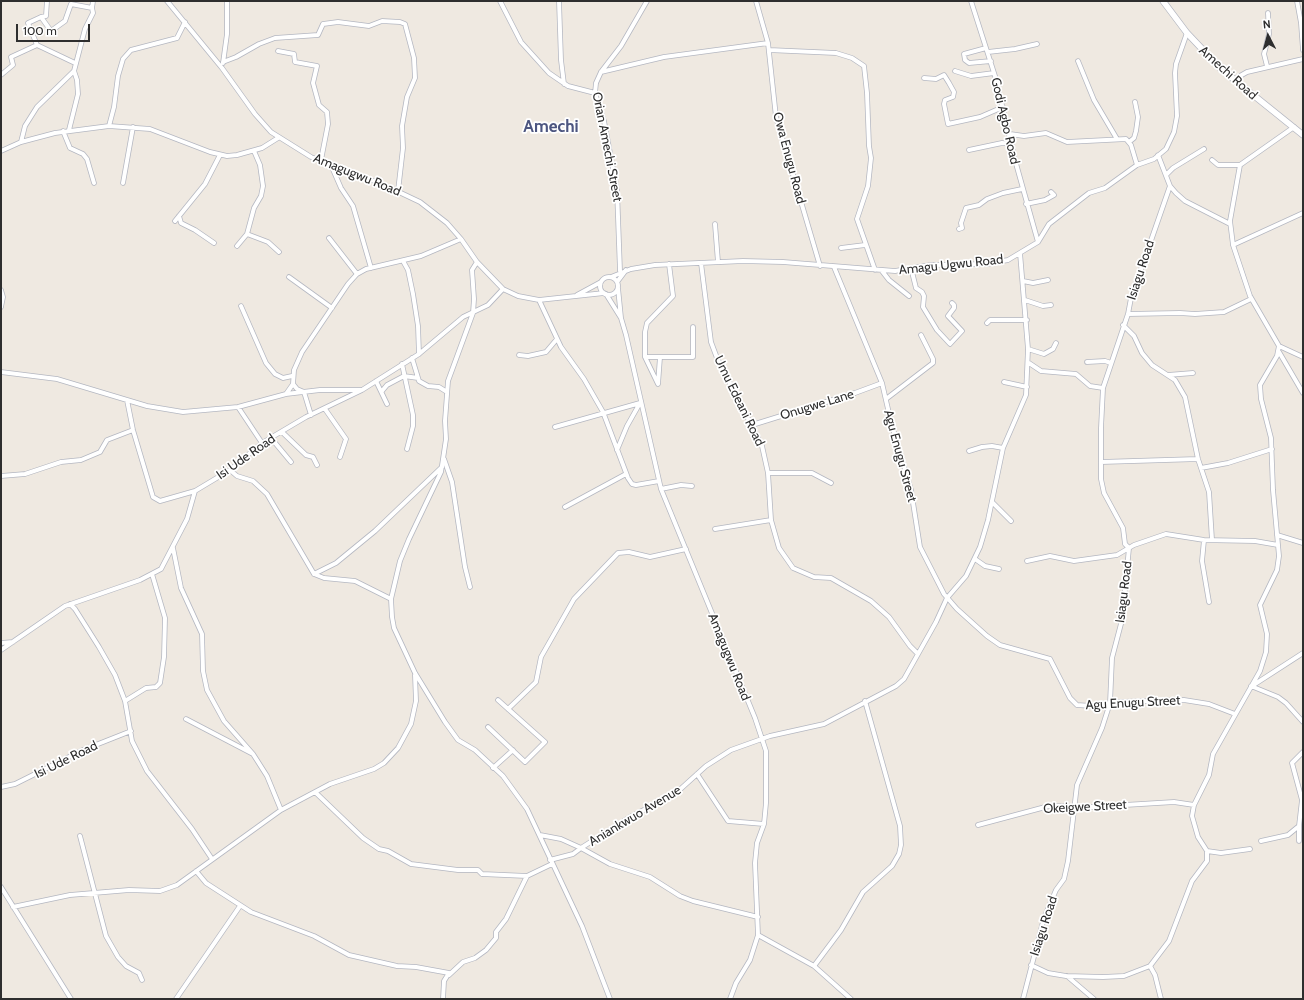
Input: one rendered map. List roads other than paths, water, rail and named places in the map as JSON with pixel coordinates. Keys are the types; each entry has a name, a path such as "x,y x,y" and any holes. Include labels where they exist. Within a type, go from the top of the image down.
{"main road":[{"name":"Amechi Road","path":"1163,1 1187,33 1233,80 1303,135"}],"street":[{"path":"48,1 46,16 28,23 37,45 75,63"},
{"path":"69,130 78,94 77,80 74,71 75,63 85,29 93,13 92,8 94,1"},
{"name":"Amagugwu Road","path":"167,1 222,68 254,114 278,138 301,152 322,160 332,166 398,191 420,202 440,216 461,239 477,262 503,289 518,296 539,300 576,295 605,294"},
{"path":"222,68 228,34 227,1"},
{"path":"500,1 521,42 549,73 564,84 595,93"},
{"path":"559,1 561,60 564,84"},
{"name":"Orian Amechi Street","path":"620,271 620,230 617,190 604,121 595,93 601,72 621,46 647,1"},
{"name":"Owa Enugu Road","path":"756,1 768,43 776,117 820,266"},
{"name":"Godi Agbo Road","path":"971,1 991,61 1010,134 1022,189 1038,242"},
{"path":"1297,1 1301,23 1303,50"},
{"path":"41,18 51,31 65,21 72,2 92,8"},
{"path":"1267,66 1264,54 1268,34 1268,14"},
{"path":"224,62 259,44 275,38 318,35 323,24 338,22 369,26 382,21 400,22 405,24 414,58 415,78 407,97 403,119 403,148 398,191"},
{"path":"109,126 114,107 118,76 123,59 131,50 177,38 185,22"},
{"name":"Amagu Ugwu Road","path":"620,271 669,264 718,262 763,261 882,271 948,263 1000,262 1020,253 1038,242 1049,224 1089,193 1105,188 1137,166 1154,159 1166,149 1174,132 1177,116 1175,73 1180,50 1187,33"},
{"path":"601,72 664,57 768,43"},
{"path":"991,61 969,63 965,60 964,54 987,50 1015,49 1037,44"},
{"path":"1,75 13,65 11,57 37,45"},
{"path":"769,50 836,53 852,58 864,66 867,93 868,146 871,158 868,186 857,219 875,270"},
{"path":"278,51 294,54 295,62 317,66 313,83 319,105 327,112 328,124 322,160"},
{"path":"1233,80 1247,72 1267,66 1303,59"},
{"path":"1078,61 1092,91 1094,100 1117,139"},
{"path":"21,142 25,126 38,107 74,71"},
{"path":"955,71 971,76 994,73"},
{"path":"924,78 936,79 944,76 954,92 953,98 945,100 944,104 948,124 980,117 1003,107"},
{"path":"1129,142 1134,138 1136,131 1138,117 1135,102"},
{"path":"1,150 21,142 63,131 93,129 109,126 133,127 158,131 220,155 231,156 254,151 268,145 278,138"},
{"path":"123,183 133,127"},
{"path":"1212,160 1218,165 1240,165 1294,127"},
{"path":"63,131 70,148 83,154 87,159 94,183"},
{"path":"1010,134 1024,136 1046,133 1067,142 1126,139 1129,142 1137,166"},
{"path":"969,150 1002,144 1012,144"},
{"path":"1166,175 1173,168 1204,149"},
{"path":"237,246 247,234 254,208 261,196 263,186 260,165 254,151"},
{"path":"176,221 205,184 220,155"},
{"path":"1158,155 1170,186 1185,201 1230,224"},
{"path":"1031,966 1048,973 1066,976 1121,976 1150,966 1169,941 1192,881 1207,861 1207,851 1198,837 1192,816 1194,806 1209,775 1213,754 1260,671 1267,650 1267,634 1260,605 1278,565 1278,545 1270,430 1260,399 1260,385 1279,352 1279,346 1251,299 1233,245 1230,224 1240,165"},
{"path":"332,166 341,188 353,206 371,268"},
{"name":"Isiagu Road","path":"1022,999 1044,918 1056,890 1064,879 1071,849 1077,784 1102,728 1110,703 1112,658 1122,620 1129,548 1126,544 1123,528 1104,494 1101,479 1100,428 1104,388 1123,325 1128,314 1131,298 1170,186"},
{"path":"959,229 962,228 961,223 966,208 979,205 988,198 1022,189"},
{"path":"1026,204 1045,200 1054,195 1051,192"},
{"path":"1233,245 1303,213"},
{"path":"179,216 181,223 195,230 214,243"},
{"path":"715,224 718,262"},
{"path":"247,234 268,242 279,252"},
{"path":"329,238 357,274"},
{"path":"311,415 304,392 297,389 293,384 292,376 302,352 348,284 357,274 371,268 403,261 439,250 461,239"},
{"path":"841,248 865,245"},
{"name":"Aniankwuo Avenue","path":"527,876 552,862 567,856 630,818 675,794 717,758 731,750 762,738 824,724 900,682 918,654 947,598 966,576 975,559 984,536 1003,448 1026,395 1029,363 1024,281 1020,253"},
{"path":"403,261 408,270 413,294 418,326 419,354"},
{"path":"477,262 472,270 474,300 472,313 450,373 445,421 446,439 442,466 436,486 402,556 394,582 391,599 394,628 414,673 438,712 458,740 475,750 520,798 540,835 582,926 610,999"},
{"name":"Umu Edeani Road","path":"701,263 708,324 714,350 762,446 768,473 771,520 779,548 793,568 814,577 831,578 871,601 889,617 910,646 918,654"},
{"path":"660,357 658,384 645,357 645,332 647,323 673,296 669,264"},
{"name":"Agu Enugu Street","path":"834,267 882,383 911,490 920,547 947,598 968,620 1000,645 1050,659 1070,698 1077,705 1091,706 1110,703 1184,700 1209,704 1235,714"},
{"path":"911,268 916,288 922,292 924,296 923,307 939,333 950,344 962,331 948,316 954,308 952,303"},
{"path":"621,318 618,282 626,270"},
{"path":"576,295 620,271"},
{"path":"882,271 889,280 909,296"},
{"path":"289,277 332,308"},
{"path":"611,277 618,282"},
{"path":"1024,281 1033,282 1048,280"},
{"path":"601,282 600,288 621,318"},
{"path":"605,294 614,294 618,288"},
{"name":"Isi Ude Road","path":"132,430 153,497 156,500 160,501 196,490 230,470 262,443 311,415 362,390 419,354 463,317 488,305 503,289"},
{"path":"1,290 3,297 1,307"},
{"path":"1128,314 1195,314 1224,312 1251,299"},
{"path":"539,300 564,353 584,379 603,412 630,482 636,485 659,481"},
{"path":"1025,300 1043,306 1051,305"},
{"path":"241,306 266,362 275,374 283,378 292,376"},
{"name":"Amagugwu Road","path":"621,318 661,489 766,751 767,772 764,824 758,843 755,863 758,935 750,960 736,983 730,999"},
{"path":"987,323 990,320 1027,320"},
{"path":"1123,325 1134,336 1142,353 1152,365 1175,380 1185,397 1198,459 1210,497 1212,540"},
{"path":"645,357 693,357 693,327"},
{"path":"886,399 933,363 933,359 921,335"},
{"path":"520,355 528,356 546,352 557,339"},
{"path":"1028,349 1044,354 1053,349 1056,343"},
{"path":"1279,346 1303,357"},
{"path":"1279,352 1303,393"},
{"path":"412,358 419,381 428,386 439,387 447,392"},
{"path":"1087,362 1105,361 1111,363"},
{"path":"1029,363 1040,371 1076,374 1090,386 1104,388"},
{"path":"402,364 413,415 413,426 407,449"},
{"path":"1,372 57,379 147,406 183,412 238,406 286,394 362,390"},
{"path":"1168,375 1193,373"},
{"path":"382,391 387,385 404,376 418,378"},
{"path":"376,380 387,404"},
{"path":"1004,382 1027,387"},
{"name":"Onugwe Lane","path":"752,425 855,393 882,383"},
{"path":"286,394 293,384"},
{"path":"1,476 25,474 60,462 81,460 100,452 107,440 132,430 127,400"},
{"path":"555,427 603,412 640,403"},
{"path":"617,450 627,426 640,403"},
{"path":"238,406 262,443"},
{"path":"325,408 346,439 340,457"},
{"path":"282,432 301,451 313,457 318,465"},
{"path":"271,438 291,462"},
{"path":"969,451 982,447 1003,448"},
{"path":"1202,468 1228,463 1272,448"},
{"path":"443,457 452,482 465,567 470,587"},
{"path":"1101,462 1198,459"},
{"path":"314,574 336,562 369,535 442,466"},
{"path":"230,470 238,476 253,481 267,494 292,539 314,574 324,578 355,581 391,599"},
{"path":"768,473 812,473 831,483"},
{"path":"565,507 626,474"},
{"path":"661,489 681,485 692,486"},
{"path":"1,650 70,604 152,574 164,566 187,519 196,490"},
{"path":"992,502 1011,521"},
{"path":"715,530 771,520"},
{"path":"1026,561 1050,556 1074,561 1117,555 1134,544 1164,534 1204,540 1255,541 1278,545"},
{"path":"1277,535 1303,543"},
{"path":"1204,540 1202,561 1208,602"},
{"path":"173,548 181,588 202,634 202,671 207,690 224,721 253,754 267,776 281,810"},
{"path":"508,709 536,682 541,657 574,599 618,553 629,552 650,557 686,549"},
{"path":"975,559 985,566 999,569"},
{"path":"125,700 146,688 156,687 160,682 164,657 165,618 152,574"},
{"path":"70,604 75,609 115,675 125,700 132,740 147,771 192,829 212,859"},
{"path":"1,643 14,642"},
{"path":"1251,686 1303,653"},
{"path":"13,907 62,896 95,892 165,890 196,871 281,810 330,784 374,770 393,754 401,743 414,713 416,701 414,673"},
{"path":"1251,686 1278,697 1291,708 1303,722"},
{"path":"488,727 526,762 545,742 498,700"},
{"path":"814,966 841,930 863,892 892,866 899,854 901,845 900,826 865,701"},
{"path":"186,719 253,754"},
{"name":"Isi Ude Road","path":"1,787 15,784 83,750 131,731"},
{"path":"493,768 513,750"},
{"path":"1298,841 1302,800 1292,763 1303,752"},
{"path":"697,774 728,821 764,824"},
{"path":"315,792 363,838 379,849 388,851 411,864 458,870 478,870 482,874 527,876 506,919 496,932 496,938 486,950 475,958 462,962 449,974 444,981 443,999"},
{"name":"Okeigwe Street","path":"978,825 1045,807 1092,807 1174,802 1194,806"},
{"path":"1261,841 1288,835 1299,826"},
{"path":"540,835 561,839 610,864 650,877 680,896 693,901 758,917"},
{"path":"80,836 106,936 114,951 126,966 141,975 142,980"},
{"path":"1207,851 1221,853 1250,848"},
{"path":"196,871 206,883 240,906 268,920 319,938 349,955 397,966 422,968 439,972 447,972 449,974"},
{"path":"1,887 71,999"},
{"path":"176,999 240,906"},
{"path":"758,935 814,966 851,999"},
{"path":"1150,966 1157,979 1161,999"},
{"path":"1066,976 1094,999"}],"district":[{"name":"Amechi","path":"551,127"}]}
